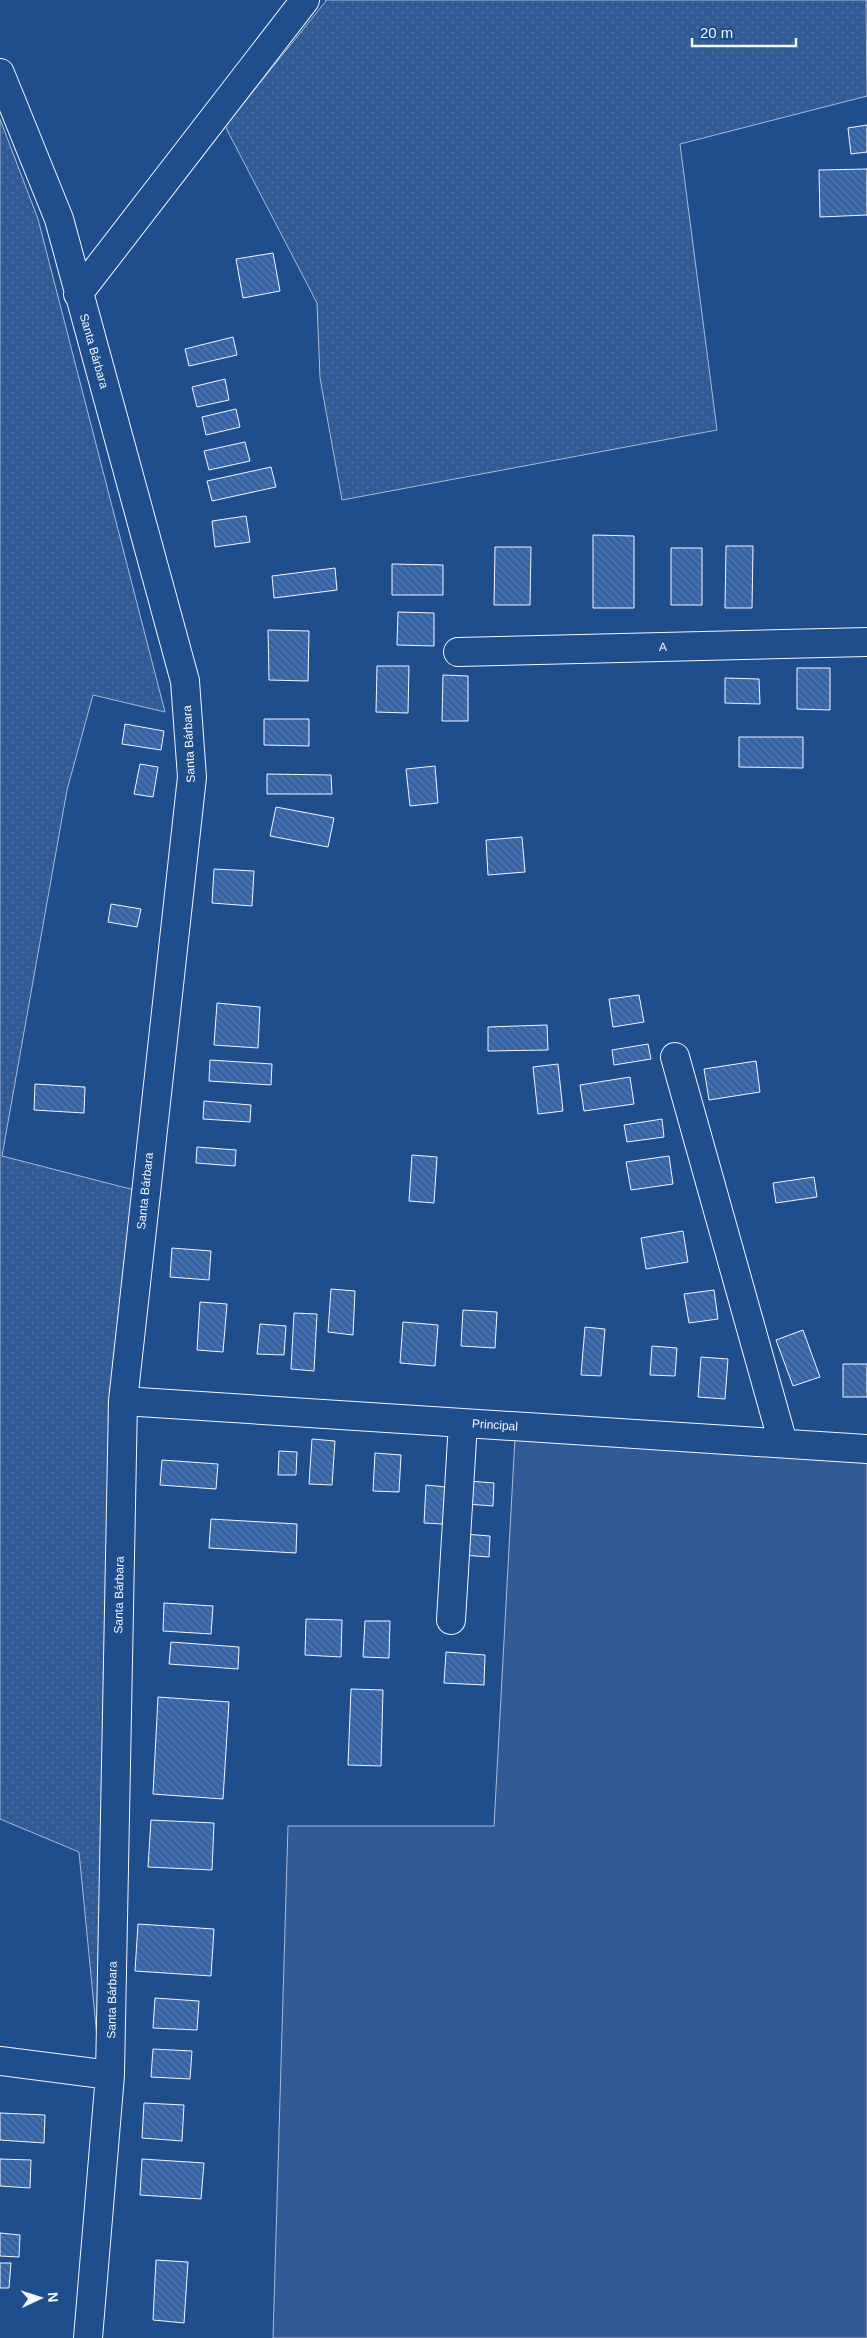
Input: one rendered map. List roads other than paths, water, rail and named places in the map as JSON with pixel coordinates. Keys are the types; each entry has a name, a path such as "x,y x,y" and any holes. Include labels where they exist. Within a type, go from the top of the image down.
{"street":[{"path":"78,294 305,0"},
{"name":"Santa Bárbara","path":"0,73 59,219 185,680 192,777 123,1401 110,2075 88,2338"},
{"name":"A","path":"458,652 867,642"},
{"path":"675,1057 782,1443"},
{"name":"Principal","path":"123,1401 867,1449"},
{"path":"451,1620 463,1423"},
{"path":"0,2061 110,2075"}]}
